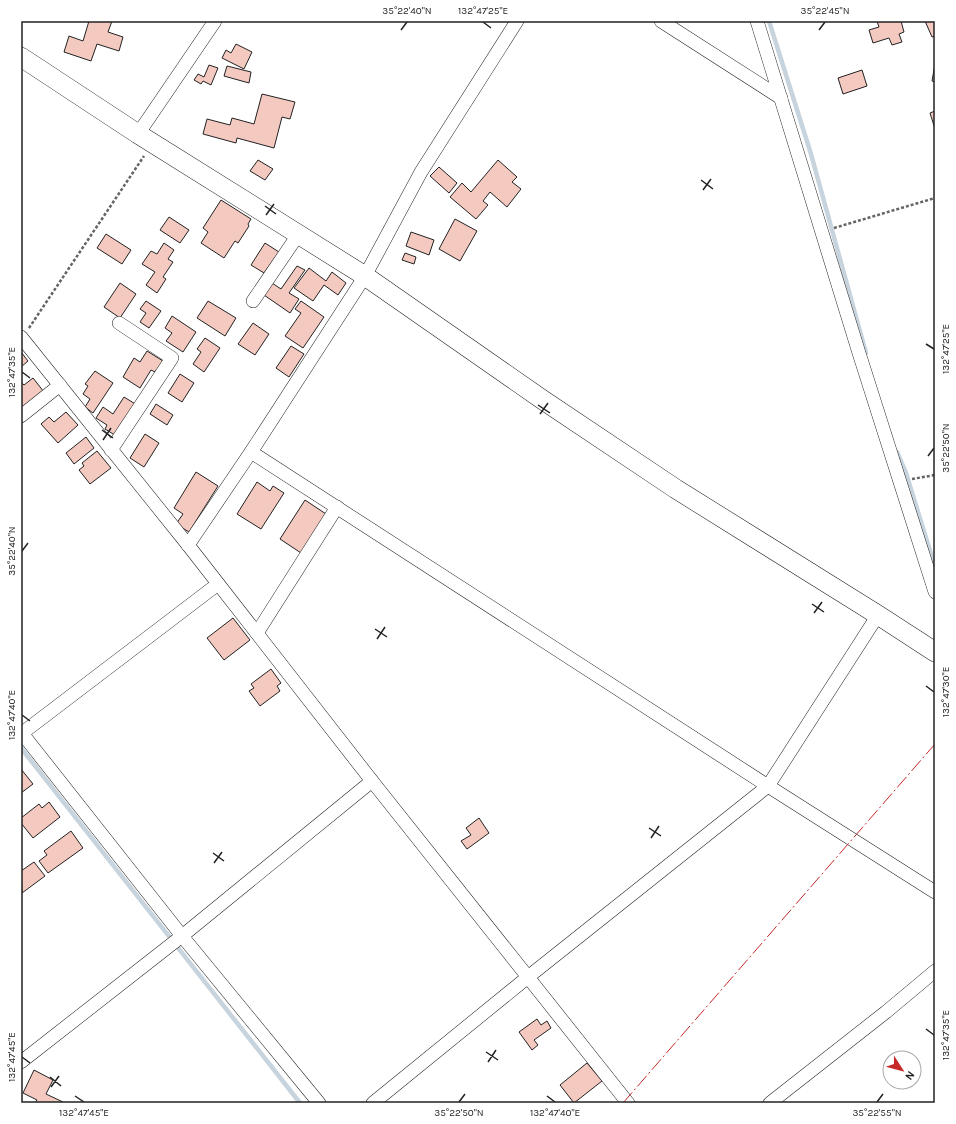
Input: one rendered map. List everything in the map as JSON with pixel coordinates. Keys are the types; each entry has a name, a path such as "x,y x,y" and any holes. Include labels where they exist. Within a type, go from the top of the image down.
{"street":[{"path":"145,139 216,21"},
{"path":"188,545 251,452 365,276 421,172 517,21"},
{"path":"660,21 781,98"},
{"path":"757,21 899,481 935,592"},
{"path":"21,57 145,139 365,276 543,400 676,489 935,652"},
{"path":"253,301 298,234"},
{"path":"112,450 172,358 119,323"},
{"path":"22,338 188,545 628,1103"},
{"path":"21,416 60,385"},
{"path":"251,452 768,786 935,892"},
{"path":"257,633 337,507"},
{"path":"218,584 21,733 182,936 319,1103"},
{"path":"373,1103 528,977 768,786 878,615"},
{"path":"21,1062 182,936 372,780"},
{"path":"770,1103 886,1012 935,971"}],"path":[{"path":"22,338 145,139"},
{"path":"822,232 935,198"},
{"path":"899,481 935,476"}],"building":[{"path":"89,21 112,21 108,32 123,37 119,51 97,44 91,61 64,52 69,36 83,41"},
{"path":"877,21 901,21 904,32 899,34 902,42 892,45 889,38 873,43 869,30 879,27"},
{"path":"925,21 935,21 935,36 932,37"},
{"path":"236,44 252,52 244,69 222,58 226,50 231,53"},
{"path":"935,64 935,82 932,81"},
{"path":"209,65 218,68 211,85 203,81 201,84 194,80 198,74 204,77"},
{"path":"227,66 251,72 249,83 224,76"},
{"path":"862,70 867,86 843,94 838,78"},
{"path":"262,94 295,102 290,119 282,117 274,148 237,138 236,143 203,134 207,119 230,125 232,118 254,124"},
{"path":"935,111 935,129 930,113"},
{"path":"258,160 273,169 265,180 250,171"},
{"path":"498,160 517,177 512,182 521,189 507,207 490,192 483,201 488,205 476,219 450,197 462,183 471,192"},
{"path":"439,167 457,183 449,193 430,176"},
{"path":"221,200 251,219 248,224 249,226 238,243 235,241 224,258 201,243 208,232 203,228"},
{"path":"169,217 189,230 180,243 160,230"},
{"path":"455,219 477,231 460,261 439,249"},
{"path":"411,232 434,240 429,255 406,246"},
{"path":"106,234 131,250 122,264 97,248"},
{"path":"164,243 174,250 168,259 173,262 163,277 166,279 157,293 146,285 155,272 142,264 151,251 157,254"},
{"path":"265,243 279,252 264,273 251,265"},
{"path":"405,253 416,257 414,264 402,260"},
{"path":"297,266 305,270 289,293 299,299 290,313 264,295 272,283 281,289"},
{"path":"309,268 326,281 332,272 346,283 338,295 324,285 313,301 294,288"},
{"path":"120,283 136,294 120,318 104,307"},
{"path":"146,301 161,311 149,328 140,322 146,313 140,309"},
{"path":"208,301 236,318 225,336 197,318"},
{"path":"301,301 324,317 303,348 285,336 301,313 295,309"},
{"path":"172,316 196,332 183,352 166,341 172,333 165,328"},
{"path":"253,323 269,334 255,355 238,344"},
{"path":"205,338 220,348 204,372 193,364 201,352 197,349"},
{"path":"291,346 304,354 289,377 276,368"},
{"path":"147,351 163,361 155,372 151,370 140,388 123,377 134,358 140,362"},
{"path":"21,352 28,361 21,367"},
{"path":"95,371 113,383 93,413 85,407 90,399 83,394 88,386 85,384"},
{"path":"180,374 194,383 182,402 168,393"},
{"path":"33,378 44,392 21,409 21,382 24,385"},
{"path":"124,397 137,405 118,437 105,429 107,425 96,418 103,407 113,414"},
{"path":"156,404 173,415 167,425 150,414"},
{"path":"66,412 78,425 58,443 41,424 49,417 54,422"},
{"path":"145,434 159,443 144,467 130,458"},
{"path":"86,437 94,448 74,464 66,453"},
{"path":"97,451 111,468 90,484 79,470 84,466 82,463"},
{"path":"196,472 218,486 189,532 176,524 183,514 174,508"},
{"path":"257,482 270,491 273,486 284,493 261,529 237,514"},
{"path":"305,500 326,514 301,553 280,539"},
{"path":"233,618 250,640 224,660 207,638"},
{"path":"271,669 281,683 277,686 280,691 260,706 249,691 254,688 251,684"},
{"path":"21,769 33,784 21,793"},
{"path":"49,802 60,817 33,838 21,823 21,818 39,804 42,808"},
{"path":"479,818 489,833 467,849 461,841 471,835 466,828"},
{"path":"71,831 83,848 48,873 39,861 47,855 44,851"},
{"path":"34,862 45,876 22,893 21,871"},
{"path":"537,1019 541,1025 547,1021 551,1028 534,1040 538,1045 532,1050 519,1032"},
{"path":"587,1063 602,1081 574,1103 560,1085"},
{"path":"34,1070 53,1080 46,1094 63,1102 62,1103 35,1103 37,1100 23,1093"}],"waterway":[{"path":"769,21 811,154 866,353"},
{"path":"897,452 906,473 935,567"},
{"path":"21,748 300,1103"}],"power":[{"path":"623,1103 935,744"}]}
